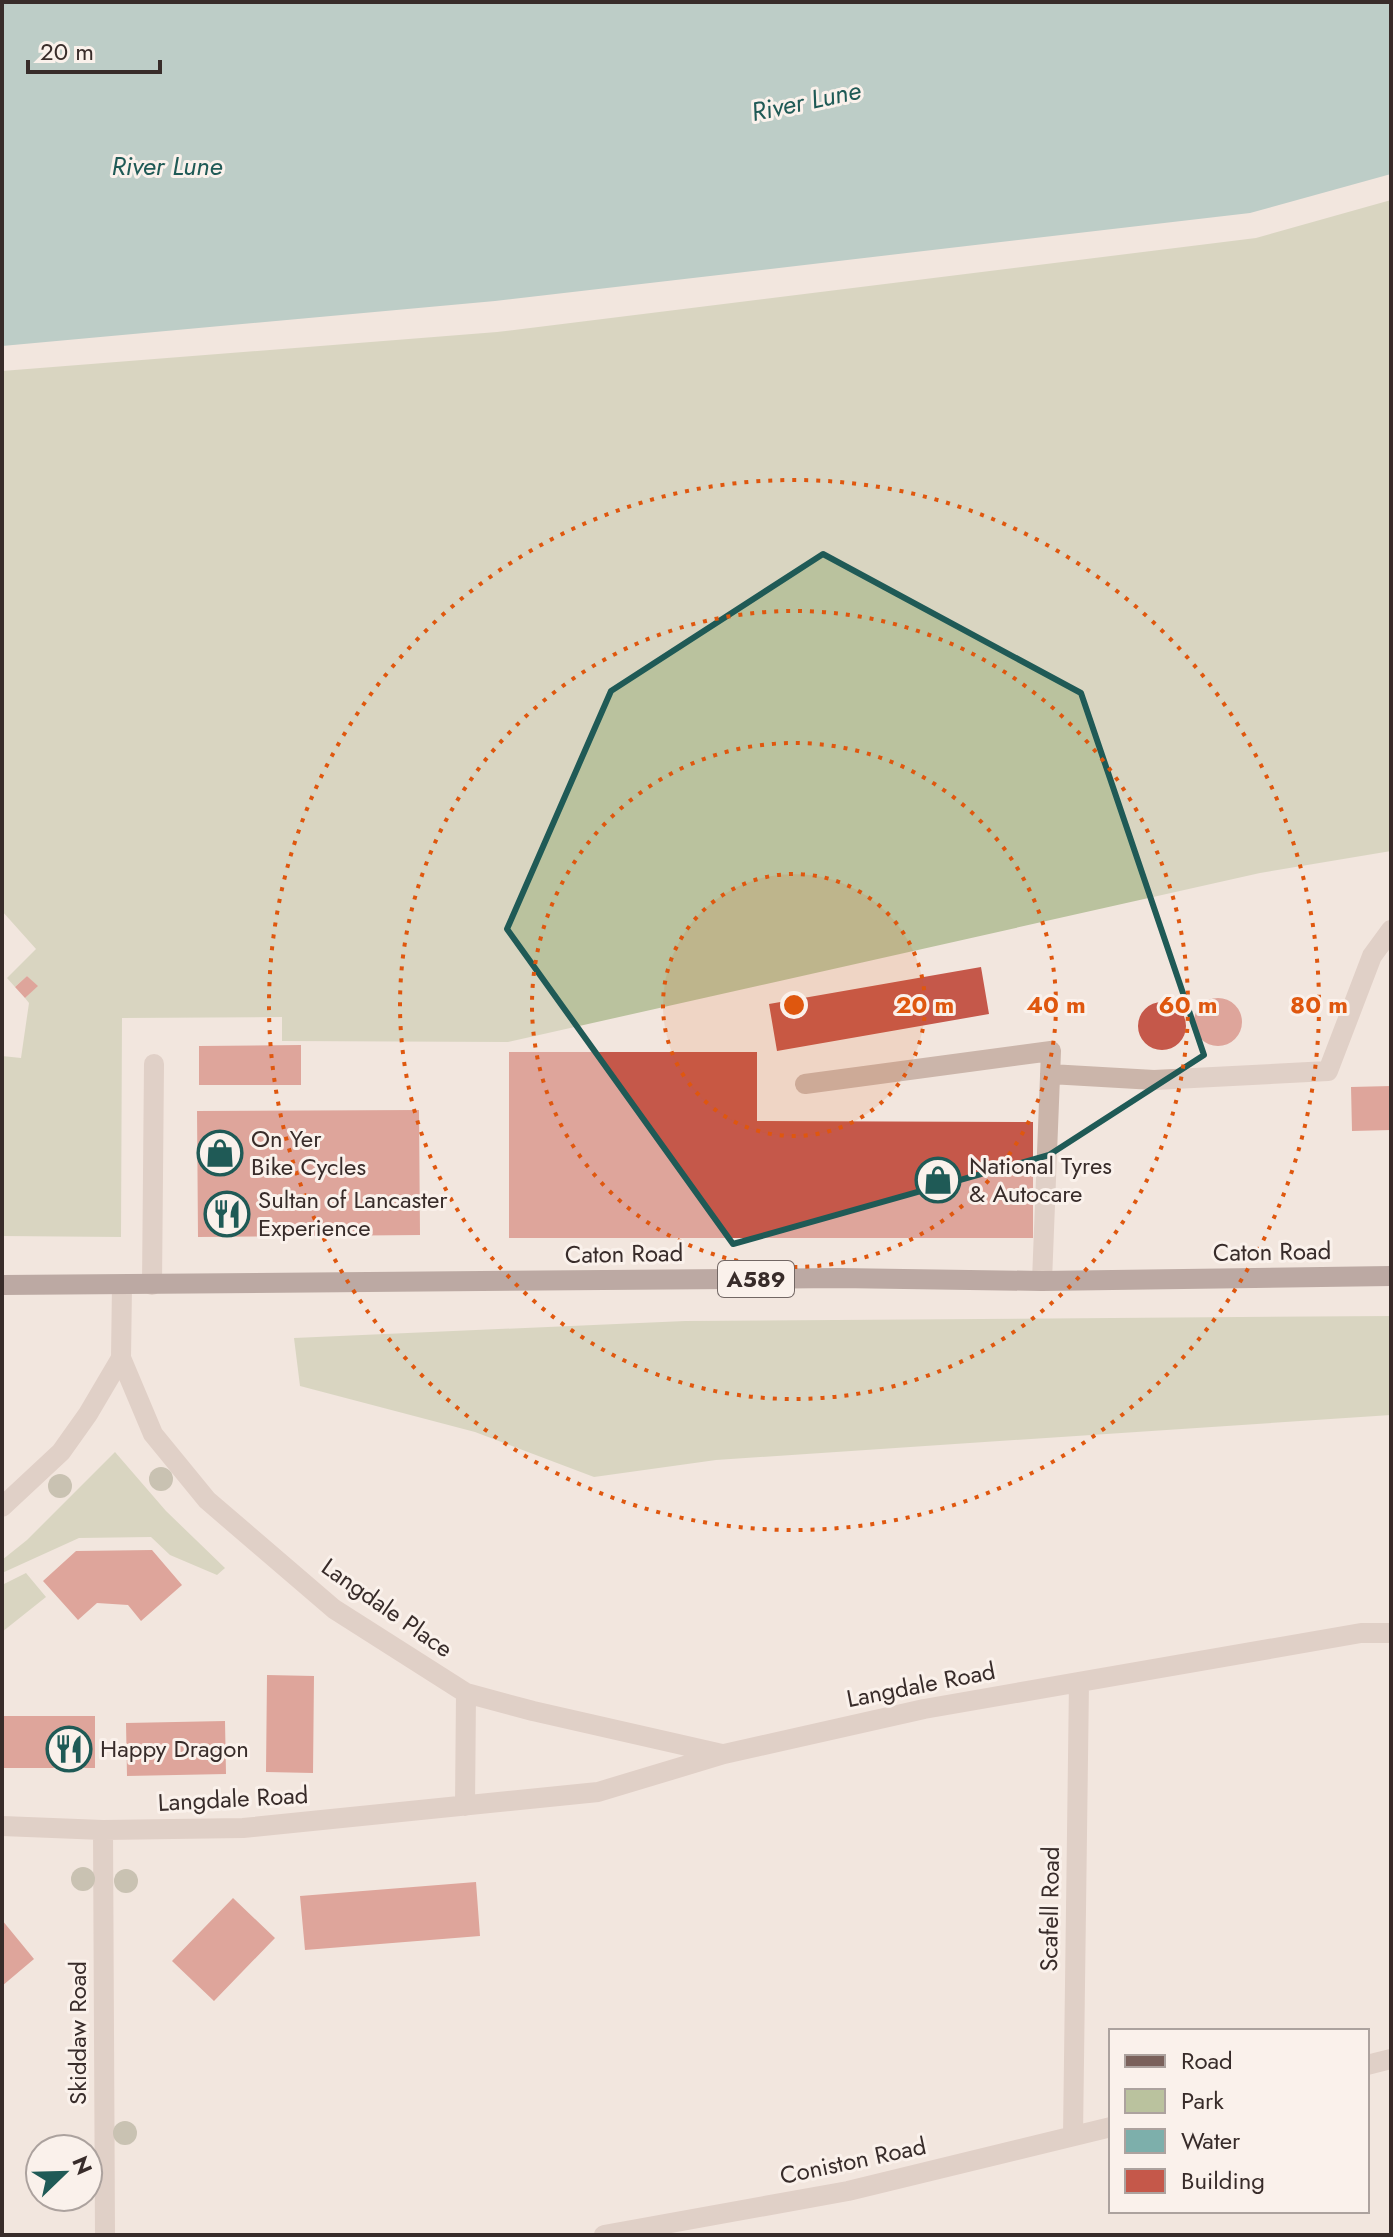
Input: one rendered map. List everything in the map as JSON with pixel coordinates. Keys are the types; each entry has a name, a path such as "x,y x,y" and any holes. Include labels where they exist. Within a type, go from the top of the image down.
{"main road":[{"name":"Caton Road","path":"2,1285 839,1278 1042,1281 1391,1276"}],"street":[{"path":"1050,1074 1154,1080 1328,1071 1372,956 1391,930"},
{"path":"805,1084 1051,1051 1042,1281"},
{"path":"152,1285 154,1064"},
{"name":"Langdale Place","path":"122,1285 121,1358 153,1434 207,1500 334,1609 466,1693 724,1754"},
{"name":"Langdale Place","path":"2,1507 61,1452 121,1358"},
{"name":"Langdale Road","path":"2,1826 103,1830 243,1828 598,1792 724,1754 924,1709 1361,1633 1391,1633"},
{"name":"Scafell Road","path":"1073,2136 1079,1682"},
{"path":"465,1806 466,1693"},
{"name":"Skiddaw Road","path":"103,1830 105,2235"},
{"path":"1369,2064 1391,2059"},
{"name":"Coniston Road","path":"604,2235 848,2191 1109,2127"}],"highlighted area":[{"path":"823,554 1081,693 1204,1055 1049,1155 733,1244 507,929 611,691"}],"green space":[{"path":"1391,200 1391,851 1260,873 508,1042 282,1041 282,1017 122,1018 121,1237 2,1236 2,1056 21,1058 29,1003 25,998 37,986 27,976 15,987 7,978 36,949 2,911 2,371 497,332 1256,238"},
{"path":"1391,1316 1391,1415 716,1460 594,1477 475,1432 300,1386 294,1338 685,1321"},
{"path":"115,1452 166,1511 225,1568 217,1575 170,1555 151,1537 79,1538 2,1573 2,1560 27,1540"},
{"path":"26,1573 46,1597 2,1632 2,1585"}],"water":[{"name":"River Lune","path":"2,2 1391,2 1391,174 1250,213 495,301 2,346"}],"building":[{"path":"981,967 989,1014 777,1051 769,1004"},
{"path":"27,976 38,986 25,998 15,987"},
{"path":"1218,998 1227,999 1235,1005 1241,1013 1241,1031 1235,1039 1227,1045 1218,1046 1209,1045 1201,1039 1195,1031 1194,1022 1195,1013 1201,1005 1209,999"},
{"path":"1162,1002 1171,1003 1179,1009 1185,1017 1185,1035 1179,1043 1171,1049 1162,1050 1153,1049 1145,1043 1139,1035 1138,1026 1139,1017 1145,1009 1153,1003"},
{"path":"301,1045 301,1085 199,1085 199,1046"},
{"path":"509,1052 757,1052 757,1121 1033,1122 1033,1238 509,1238"},
{"path":"1391,1086 1391,1130 1352,1131 1351,1087"},
{"path":"419,1110 420,1235 198,1237 197,1111"},
{"path":"152,1550 182,1585 141,1621 128,1605 97,1603 78,1620 43,1581 76,1551"},
{"path":"267,1675 314,1676 313,1773 266,1772"},
{"path":"2,1716 95,1716 95,1768 2,1768"},
{"path":"225,1721 226,1774 127,1776 126,1723"},
{"path":"476,1882 480,1936 305,1950 300,1896"},
{"path":"233,1898 275,1938 214,2001 172,1961"},
{"path":"2,1920 34,1959 2,1986"}],"place":[{"name":"On Yer Bike Cycles","path":"220,1153"},
{"name":"National Tyres & Autocare","path":"938,1180"},
{"name":"Sultan of Lancaster Experience","path":"227,1214"},
{"name":"Happy Dragon","path":"69,1749"}]}
